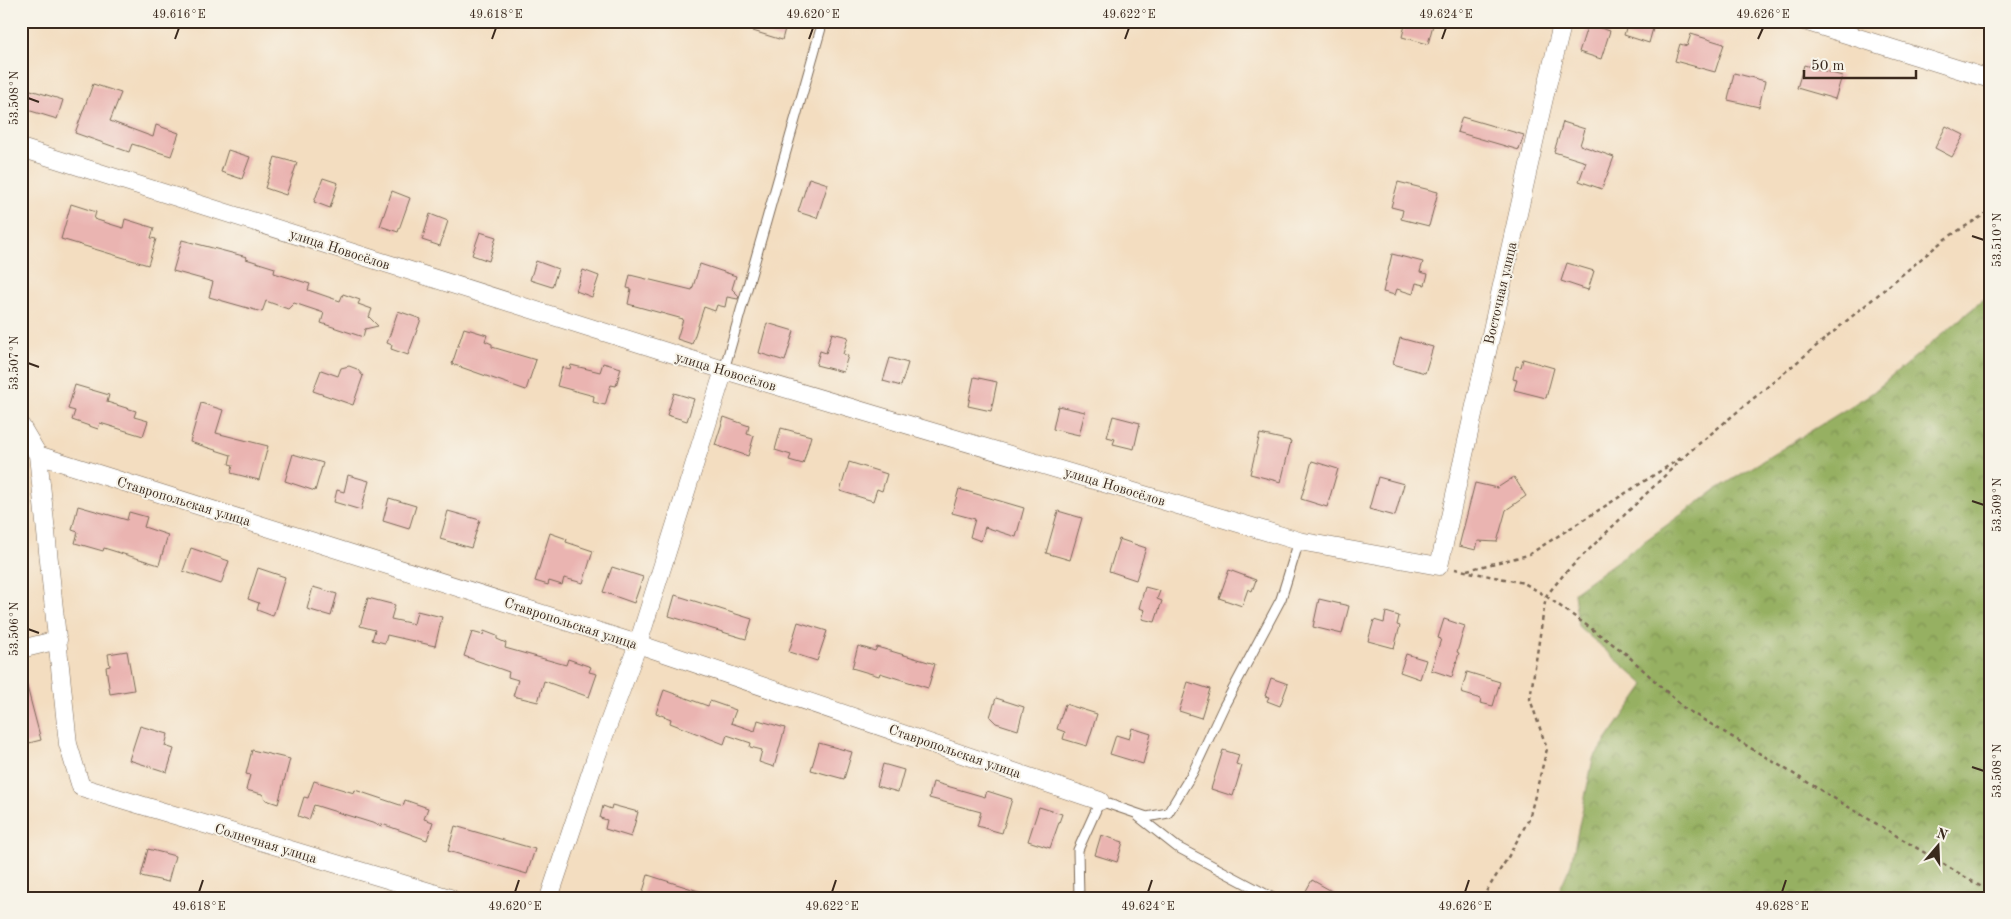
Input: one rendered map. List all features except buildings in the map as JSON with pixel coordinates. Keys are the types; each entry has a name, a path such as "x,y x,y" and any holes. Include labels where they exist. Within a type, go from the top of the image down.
{"street":[{"name":"Восточная улица","path":"1439,566 1563,21"},
{"path":"1804,21 1990,79"},
{"name":"улица Новосёлов","path":"21,148 724,370 1299,541 1439,566"},
{"path":"549,898 595,760 638,644 724,370"},
{"path":"21,426 38,455 58,640 21,649"},
{"name":"Ставропольская улица","path":"38,455 638,644 1100,801"},
{"name":"Солнечная улица","path":"58,640 68,744 81,788 450,898"}],"lane":[{"path":"724,370 823,21"},
{"path":"1079,898 1078,850 1100,801 1147,817 1168,813 1193,772 1224,706 1281,599 1299,541"},
{"path":"1133,812 1177,847 1273,898"}],"path":[{"path":"1482,898 1507,859 1529,819 1546,749 1530,699 1546,596 1565,574 1689,452 1945,238 1990,211"},
{"path":"1464,570 1528,555 1689,452"},
{"path":"1439,566 1524,583 1546,596 1625,653 1684,708 1990,892"}],"green space":[{"path":"1990,294 1990,898 1556,898 1571,864 1593,759 1645,685 1578,626 1574,592 1714,491 1872,393"}]}
